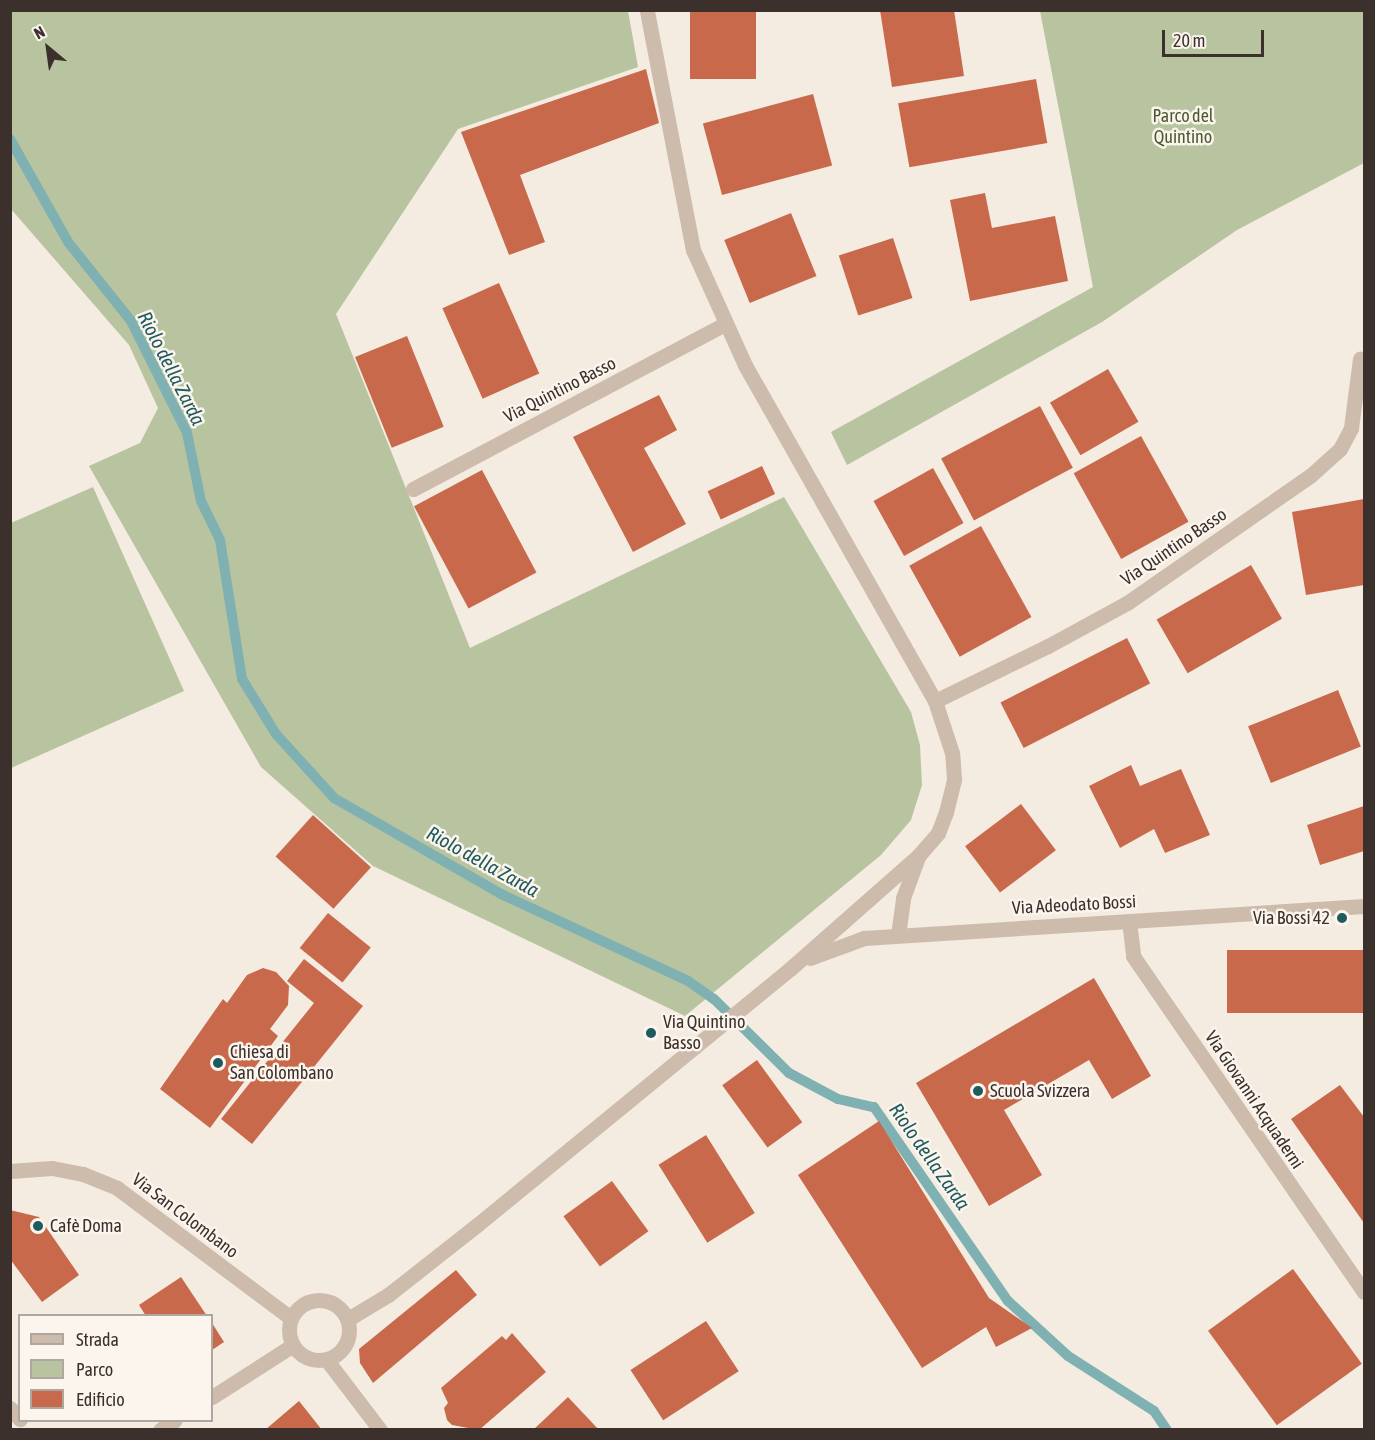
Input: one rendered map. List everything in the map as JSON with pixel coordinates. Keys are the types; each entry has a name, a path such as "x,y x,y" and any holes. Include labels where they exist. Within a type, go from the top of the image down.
{"street":[{"path":"348,1319 388,1295 477,1225 791,968 919,855 938,833 954,779 952,753 934,701 814,492 724,324 693,250 647,10"},
{"name":"Via Quintino Basso","path":"413,489 724,324"},
{"name":"Via Quintino Basso","path":"934,701 1048,646 1127,603 1310,476 1340,449 1351,428 1360,359"},
{"path":"898,935 903,898 919,855"},
{"name":"Via Adeodato Bossi","path":"791,968 827,948 864,938 1365,906"},
{"name":"Via Giovanni Acquaderni","path":"1129,921 1133,956 1365,1292"},
{"name":"Via San Colombano","path":"10,1171 52,1168 117,1188 291,1318"},
{"path":"320,1299 337,1305 348,1319 349,1336 341,1351 326,1359 307,1358 293,1345 289,1332 291,1318 303,1304 320,1299"},
{"path":"213,1396 293,1345"},
{"path":"326,1359 380,1430"}],"green space":[{"path":"10,11 628,11 638,67 458,129 336,314 470,648 784,497 911,712 920,745 922,785 911,820 881,855 685,1016 373,866 261,767 89,466 140,443 158,408 129,345 11,209"},
{"name":"Parco del Quintino","path":"1040,11 1364,11 1364,163 1237,230 1102,322 847,465 831,432 1093,287"},
{"path":"93,487 184,691 11,768 11,523"}],"building":[{"path":"690,10 756,10 756,79 690,79"},
{"path":"880,10 954,10 964,76 892,87"},
{"path":"646,69 659,123 520,175 545,242 509,255 461,132"},
{"path":"1036,79 1047,143 909,167 898,103"},
{"path":"813,94 832,165 722,195 703,124"},
{"path":"985,193 992,228 1055,216 1068,281 970,301 950,200"},
{"path":"791,213 816,276 750,303 724,240"},
{"path":"893,238 912,298 858,316 839,256"},
{"path":"499,283 539,373 483,399 442,308"},
{"path":"407,336 444,427 392,448 355,357"},
{"path":"1108,369 1138,422 1080,455 1050,402"},
{"path":"659,395 677,430 644,448 686,524 633,552 573,437"},
{"path":"1040,406 1073,468 974,520 941,459"},
{"path":"1141,436 1189,522 1121,559 1074,473"},
{"path":"762,466 775,494 721,519 708,491"},
{"path":"933,468 964,523 904,556 874,501"},
{"path":"482,470 536,572 468,609 414,506"},
{"path":"1364,499 1364,585 1306,595 1292,512"},
{"path":"981,526 1031,617 960,657 909,566"},
{"path":"1251,565 1282,619 1188,673 1157,620"},
{"path":"1127,638 1150,683 1024,748 1000,702"},
{"path":"1338,690 1361,747 1271,783 1248,726"},
{"path":"1131,765 1140,786 1181,769 1210,835 1165,853 1154,829 1120,848 1089,786"},
{"path":"1021,804 1056,850 1000,892 965,846"},
{"path":"1364,806 1364,851 1320,865 1307,825"},
{"path":"313,815 371,867 333,909 276,857"},
{"path":"328,913 371,948 342,983 300,948"},
{"path":"1227,950 1364,950 1364,1013 1227,1013"},
{"path":"304,959 363,1006 252,1144 221,1119 314,1003 287,981"},
{"name":"Chiesa di San Colombano","path":"263,968 276,972 289,986 288,1005 270,1029 278,1036 210,1128 160,1089 223,999 227,1003 247,975"},
{"name":"Scuola Svizzera","path":"1094,978 1151,1076 1112,1099 1089,1060 1004,1110 1042,1175 989,1206 916,1083"},
{"path":"757,1060 802,1122 767,1148 722,1085"},
{"path":"1340,1085 1364,1117 1364,1223 1291,1119"},
{"path":"879,1121 989,1298 1032,1328 996,1347 986,1327 922,1368 798,1175"},
{"path":"706,1135 755,1213 707,1243 659,1165"},
{"path":"612,1181 648,1231 600,1266 563,1216"},
{"path":"10,1210 39,1217 79,1275 42,1302 10,1259"},
{"path":"1293,1269 1362,1364 1277,1425 1208,1331"},
{"path":"456,1270 477,1295 373,1383 360,1363 359,1349"},
{"path":"181,1277 206,1314 145,1314 139,1305"},
{"path":"706,1321 739,1371 663,1420 631,1370"},
{"path":"213,1325 224,1342 213,1349"},
{"path":"512,1333 546,1372 479,1430 452,1425 447,1420 444,1408 448,1403 441,1388 502,1336 506,1340"},
{"path":"568,1397 599,1430 533,1430"},
{"path":"299,1401 322,1430 265,1430"}],"waterway":[{"name":"Riolo della Zarda","path":"10,139 68,242 131,321 187,433 201,501 220,540 242,679 276,734 334,798 503,895 688,981 714,999 789,1073 838,1099 874,1107 1008,1301 1068,1356 1154,1411 1167,1430"}],"place":[{"name":"Via Bossi 42","path":"1342,918"},
{"name":"Via Quintino Basso","path":"651,1033"},
{"name":"Chiesa di San Colombano","path":"218,1063"},
{"name":"Scuola Svizzera","path":"978,1091"},
{"name":"Cafè Doma","path":"38,1226"}]}
